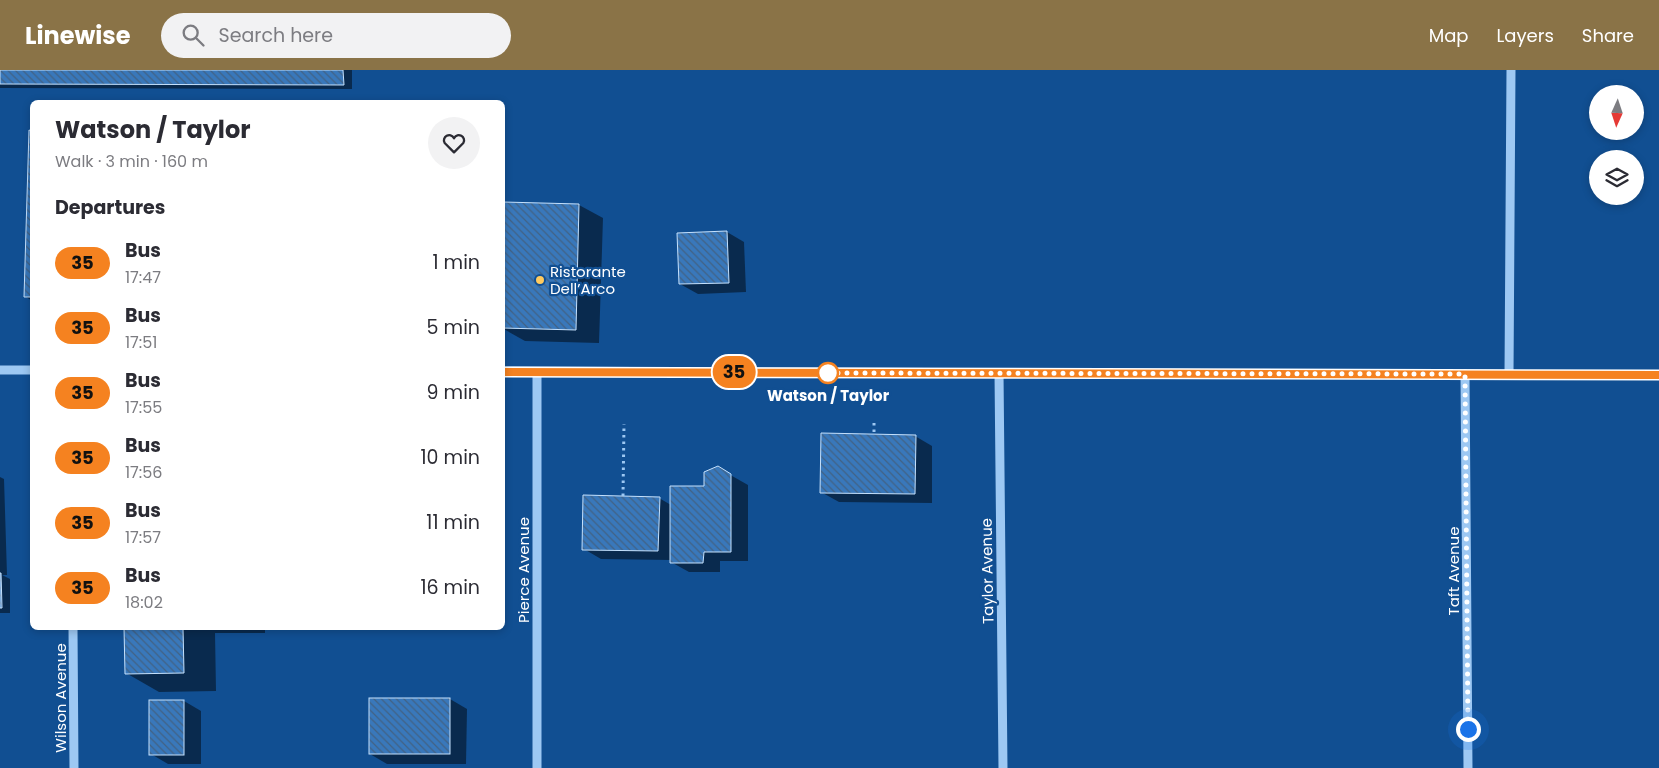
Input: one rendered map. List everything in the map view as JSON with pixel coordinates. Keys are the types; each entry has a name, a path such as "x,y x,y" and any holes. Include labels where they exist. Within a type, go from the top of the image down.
{"street":[{"path":"1509,374 1511,70"},
{"path":"0,370 30,370"},
{"path":"505,372 1659,375"},
{"name":"Pierce Avenue","path":"537,372 537,768"},
{"name":"Taylor Avenue","path":"999,373 1003,768"},
{"name":"Taft Avenue","path":"1465,374 1468,768"},
{"name":"Wilson Avenue","path":"73,630 74,768"}],"path":[{"path":"874,423 874,434"},
{"path":"623,496 624,424"}],"building":[{"path":"0,70 343,70 344,85 0,84"},
{"path":"29,130 30,297 24,297"},
{"name":"Ristorante Dell’Arco","path":"505,202 579,204 576,330 505,328"},
{"path":"727,231 729,283 679,284 677,233"},
{"path":"821,433 916,435 915,494 820,493"},
{"path":"718,466 731,474 731,552 704,552 703,563 670,563 670,486 704,486 704,472"},
{"path":"583,495 660,497 658,551 582,550"},
{"path":"1,573 2,608 0,608"},
{"path":"124,630 183,630 184,673 125,674"},
{"path":"369,698 450,698 450,754 369,754"},
{"path":"149,700 184,700 184,755 149,755"}],"bus line":[{"name":"35","path":"505,372 1659,375"}],"place":[{"name":"Ristorante Dell’Arco","path":"540,280"},
{"name":"Watson / Taylor","path":"828,373"}],"route":[{"path":"828,373 824,373 1465,374 1468,729"}]}
